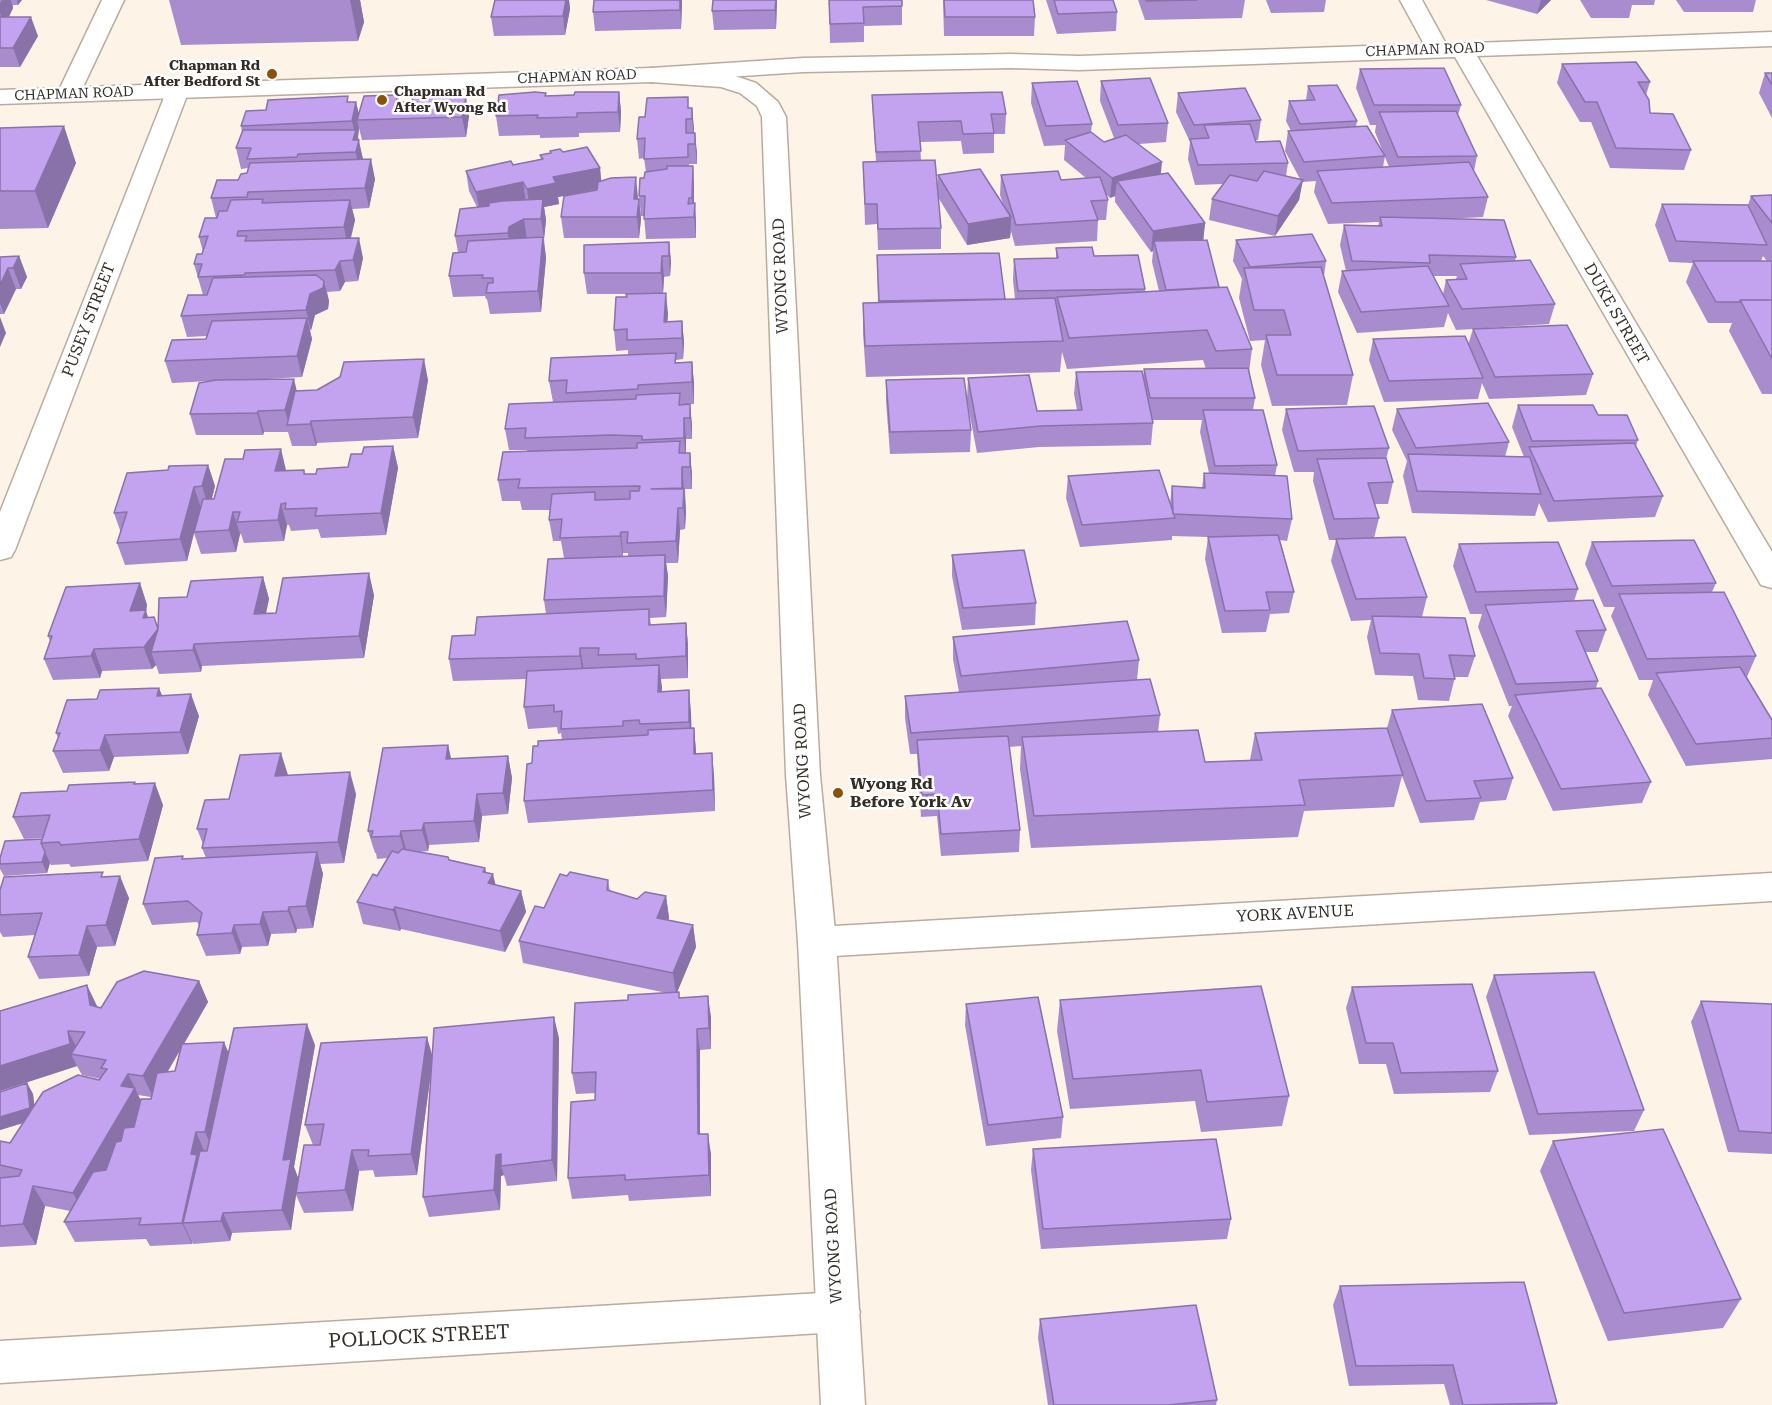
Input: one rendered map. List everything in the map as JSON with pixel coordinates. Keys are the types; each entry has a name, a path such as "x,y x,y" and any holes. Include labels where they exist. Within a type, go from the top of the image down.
{"street":[{"path":"69,94 113,0"},
{"name":"DUKE STREET","path":"1411,0 1450,49 1772,578"},
{"name":"CHAPMAN ROAD","path":"0,97 651,75 745,68 855,64 841,69 856,74 1015,70 1079,63 1772,39"},
{"name":"CHAPMAN ROAD","path":"651,75 724,80 760,96 767,102 774,117"},
{"name":"PUSEY STREET","path":"0,549 178,90"},
{"name":"WYONG ROAD","path":"774,117 803,774 817,942 843,1405"},
{"name":"YORK AVENUE","path":"817,942 1772,887"},
{"name":"POLLOCK STREET","path":"0,1362 838,1312"}],"building":[{"path":"495,0 566,0 563,16 491,17"},
{"path":"594,0 680,0 680,10 593,12"},
{"path":"713,0 776,0 775,10 712,11"},
{"path":"829,0 902,0 902,6 863,7 864,23 830,24"},
{"path":"944,0 1033,0 1035,17 945,17"},
{"path":"1054,0 1113,0 1117,12 1058,14"},
{"path":"1146,0 1197,0 1146,1"},
{"path":"0,17 31,17 13,48 0,48"},
{"path":"1636,62 1650,82 1638,82 1649,100 1650,113 1673,114 1691,150 1616,148 1597,102 1585,102 1562,64"},
{"path":"1444,68 1461,105 1374,105 1360,69"},
{"path":"1765,73 1772,73 1772,85"},
{"path":"1150,78 1168,123 1118,125 1101,81"},
{"path":"1077,81 1092,124 1046,126 1032,83"},
{"path":"1337,85 1357,121 1300,124 1289,101 1315,100 1308,86"},
{"path":"1245,88 1261,120 1194,125 1178,93"},
{"path":"575,92 619,92 618,112 577,113 577,117 496,116 499,95 546,93 545,96 574,95"},
{"path":"1002,92 1006,114 991,114 994,133 963,134 961,121 918,122 921,151 876,152 872,95"},
{"path":"398,95 396,102 412,102 413,95 466,97 462,117 357,120 364,96"},
{"path":"348,96 347,102 356,102 352,121 241,126 246,111 266,110 268,100"},
{"path":"688,97 688,108 692,108 692,119 686,119 686,133 695,133 695,144 688,144 688,157 644,159 645,138 637,139 639,117 645,117 647,98"},
{"path":"1456,111 1477,156 1398,157 1379,112"},
{"path":"1250,124 1256,142 1280,141 1288,163 1198,165 1190,139 1209,138 1204,125"},
{"path":"64,126 35,191 0,191 0,128"},
{"path":"1367,126 1385,156 1304,162 1288,131"},
{"path":"243,130 356,130 353,140 359,140 356,152 247,159 251,148 236,148"},
{"path":"1091,132 1104,142 1126,135 1162,162 1112,178 1065,140"},
{"path":"587,147 600,168 553,177 556,183 527,189 523,182 476,192 466,171 511,161 513,165 543,159 540,155 560,149 563,152"},
{"path":"371,159 365,188 248,192 247,197 211,198 217,180 238,180 241,174 247,173 250,163"},
{"path":"935,160 941,228 878,229 877,204 865,204 863,162"},
{"path":"1469,162 1488,197 1332,203 1317,171"},
{"path":"667,166 693,166 692,198 689,198 688,204 695,203 694,217 644,219 645,196 639,196 640,178 644,178 645,172 667,169"},
{"path":"980,169 1011,217 968,224 938,175"},
{"path":"1058,171 1061,180 1100,177 1108,200 1091,201 1098,220 1016,225 1001,175"},
{"path":"1264,171 1303,180 1278,216 1212,199 1230,175 1257,181"},
{"path":"1168,173 1205,223 1153,231 1117,181"},
{"path":"636,177 634,199 639,199 637,217 561,217 564,196 597,190 598,182 611,178"},
{"path":"1772,195 1772,223 1751,196"},
{"path":"263,199 262,203 350,200 344,227 238,231 237,236 247,236 245,241 359,238 353,260 340,261 335,270 198,277 202,264 194,264 197,254 202,254 208,236 199,237 205,218 217,218 219,211 227,211 231,200"},
{"path":"543,199 541,219 524,219 509,227 508,233 455,236 460,209 489,206 489,203 502,201"},
{"path":"1662,204 1748,205 1767,245 1676,241"},
{"path":"1380,217 1504,220 1516,257 1429,255 1430,263 1352,261 1344,225 1382,226"},
{"path":"1312,234 1326,261 1250,267 1236,240"},
{"path":"543,237 538,291 486,293 488,283 493,283 493,278 482,278 483,275 449,276 453,253 466,252 468,241"},
{"path":"1207,240 1219,287 1166,290 1154,241"},
{"path":"669,242 669,256 662,256 661,273 584,273 584,245"},
{"path":"1092,247 1094,256 1138,255 1145,289 1018,291 1014,259 1058,258 1056,248"},
{"path":"999,253 1005,299 879,301 877,255"},
{"path":"19,256 13,268 8,268 0,285 0,257"},
{"path":"1530,260 1555,304 1462,309 1446,280 1467,279 1460,264"},
{"path":"1693,261 1772,261 1772,300 1716,302"},
{"path":"1428,266 1449,306 1361,312 1342,271"},
{"path":"1321,267 1353,375 1277,375 1266,335 1291,335 1284,310 1254,310 1244,268"},
{"path":"316,275 324,281 323,288 310,294 306,310 181,316 188,295 207,295 213,278"},
{"path":"1227,287 1252,349 1216,351 1207,330 1069,338 1057,297"},
{"path":"666,293 664,322 682,321 682,338 627,340 627,329 614,330 616,297 627,297 626,294"},
{"path":"1055,298 1063,341 865,346 863,303"},
{"path":"1740,300 1772,300 1772,359"},
{"path":"307,318 297,356 165,361 172,340 206,339 212,321"},
{"path":"1567,325 1593,374 1495,377 1473,329"},
{"path":"1465,336 1483,378 1389,381 1373,339"},
{"path":"676,353 675,363 692,362 692,382 638,385 638,389 566,393 567,380 549,381 551,358"},
{"path":"424,359 413,417 311,421 310,424 287,425 295,391 317,390 340,377 344,362"},
{"path":"1248,368 1255,398 1150,398 1144,369"},
{"path":"1142,371 1153,423 1041,426 978,432 968,378 1029,375 1037,411 1082,410 1076,372"},
{"path":"964,378 971,430 890,432 886,380"},
{"path":"294,379 285,410 258,411 257,413 190,414 199,383 216,380"},
{"path":"680,393 679,405 690,404 690,418 684,418 684,438 642,440 642,436 611,435 525,438 526,428 505,429 509,404 636,399 636,395"},
{"path":"1488,403 1509,442 1416,448 1397,409"},
{"path":"1518,405 1593,405 1598,415 1627,415 1638,440 1532,441"},
{"path":"1374,406 1389,448 1298,451 1286,409"},
{"path":"1203,410 1263,410 1277,465 1215,466"},
{"path":"680,441 679,453 690,453 690,467 682,467 682,488 651,489 684,489 683,508 678,508 676,541 627,543 628,532 621,532 620,536 560,538 562,519 549,520 552,494 595,492 595,500 630,499 630,491 639,491 640,486 518,488 520,479 498,480 503,452 637,448 637,443"},
{"path":"1634,443 1663,496 1554,501 1529,447"},
{"path":"393,446 381,513 315,516 317,508 285,509 286,503 281,504 278,520 237,522 240,512 233,512 229,530 194,532 203,499 214,499 225,459 243,459 245,450 281,449 275,471 304,470 304,474 316,474 317,469 348,467 351,454 362,454 364,447"},
{"path":"1408,454 1530,457 1541,494 1417,491"},
{"path":"1386,458 1393,482 1368,483 1379,518 1334,519 1317,459"},
{"path":"208,465 202,486 194,487 180,539 117,543 127,512 114,513 127,473 168,470 169,466"},
{"path":"1159,470 1175,518 1082,525 1068,476"},
{"path":"1204,473 1287,476 1292,519 1173,514 1172,486 1205,488"},
{"path":"1278,535 1294,592 1266,592 1270,610 1225,611 1208,537"},
{"path":"1405,537 1427,597 1356,599 1336,539"},
{"path":"1694,540 1716,583 1612,586 1592,542"},
{"path":"1558,542 1578,589 1476,592 1459,544"},
{"path":"1024,550 1036,603 963,608 952,555"},
{"path":"665,555 664,596 544,600 548,559"},
{"path":"369,573 359,636 194,644 193,650 151,652 158,629 159,598 187,597 191,581 263,577 254,614 276,613 283,578"},
{"path":"140,583 130,611 146,610 143,618 154,617 158,629 144,647 94,649 91,656 44,659 52,636 48,636 66,587"},
{"path":"1724,592 1756,656 1647,659 1619,594"},
{"path":"1593,600 1606,630 1576,631 1598,681 1516,684 1485,605"},
{"path":"649,609 649,625 686,623 686,656 636,659 636,654 598,655 599,648 580,648 580,656 449,659 452,636 475,635 477,617"},
{"path":"1372,616 1465,618 1475,656 1449,655 1455,679 1424,678 1419,654 1380,653"},
{"path":"1127,621 1139,660 961,676 953,637"},
{"path":"659,665 658,692 689,690 689,722 640,724 639,720 623,721 623,726 561,729 562,711 554,712 554,705 524,707 527,671"},
{"path":"1740,667 1772,720 1772,738 1696,744 1656,673"},
{"path":"1150,679 1160,715 911,733 905,696"},
{"path":"159,688 157,696 191,694 180,732 105,735 100,750 53,751 60,733 56,733 67,700 97,699 100,690"},
{"path":"1601,688 1651,782 1561,789 1515,695"},
{"path":"1482,704 1513,778 1474,781 1481,798 1426,801 1392,710"},
{"path":"694,728 694,754 712,753 713,790 524,801 527,764 532,763 533,746 538,746 538,741 648,735 648,730"},
{"path":"1387,728 1403,775 1299,780 1305,805 1034,816 1022,737 1198,730 1205,762 1262,760 1255,733"},
{"path":"1008,736 1020,830 941,834 937,794 922,795 917,740"},
{"path":"448,745 446,759 508,756 503,793 477,794 474,821 424,823 422,830 401,831 400,836 371,837 373,831 368,831 383,748"},
{"path":"281,753 275,776 350,772 338,842 202,848 207,829 197,829 205,800 229,799 240,755"},
{"path":"135,782 134,784 155,783 139,839 61,845 59,842 41,843 50,815 13,817 21,793 67,791 69,785"},
{"path":"42,839 41,843 45,852 42,862 0,864 5,841"},
{"path":"402,849 448,857 449,860 485,868 483,872 493,874 488,883 521,891 500,931 395,907 393,910 357,902 373,874 377,876 392,851 398,853"},
{"path":"317,852 306,906 289,907 288,911 263,912 260,924 234,925 232,933 197,935 202,913 188,901 143,904 155,858 183,856 182,859"},
{"path":"103,872 101,877 120,876 106,925 87,926 79,955 28,957 42,913 0,915 0,890 4,877"},
{"path":"570,872 608,880 607,890 637,899 645,892 666,896 657,918 693,925 673,973 519,941 535,906 544,908 560,874 567,876"},
{"path":"144,971 199,981 143,1076 128,1074 121,1086 135,1088 73,1193 33,1186 23,1224 0,1226 0,1178 19,1176 22,1170 0,1165 0,1141 10,1143 43,1092 78,1075 99,1080 107,1069 101,1068 106,1060 71,1054 85,1032 68,1031 70,1044 0,1066 0,1011 87,985 90,1005 101,1008 117,982"},
{"path":"1594,972 1644,1110 1538,1114 1494,975"},
{"path":"1472,984 1498,1071 1401,1073 1393,1043 1366,1043 1352,987"},
{"path":"1261,986 1289,1096 1207,1102 1201,1070 1073,1079 1060,1000"},
{"path":"679,992 679,998 708,996 709,1028 697,1029 698,1134 708,1134 709,1175 625,1180 625,1175 568,1178 571,1102 595,1100 596,1072 572,1073 575,1003 628,1000 628,995"},
{"path":"1038,997 1063,1117 988,1125 966,1004"},
{"path":"1701,1001 1772,1004 1772,1133 1739,1131"},
{"path":"554,1017 552,1160 501,1166 501,1154 496,1155 494,1190 423,1197 434,1028"},
{"path":"307,1024 283,1160 291,1159 282,1210 223,1213 221,1221 183,1223 200,1151 207,1151 234,1028"},
{"path":"427,1037 411,1154 368,1156 369,1150 352,1150 345,1190 296,1193 304,1145 320,1145 324,1124 305,1125 321,1043"},
{"path":"224,1042 205,1132 196,1132 191,1154 197,1155 182,1223 139,1225 141,1218 64,1222 93,1172 106,1170 116,1142 121,1141 124,1128 134,1127 141,1099 151,1099 157,1073 175,1071 182,1044"},
{"path":"27,1083 30,1108 0,1117 0,1092"},
{"path":"1663,1129 1741,1299 1624,1313 1553,1141"},
{"path":"1216,1139 1231,1219 1043,1229 1033,1149"},
{"path":"1524,1282 1557,1403 1463,1405 1453,1365 1356,1366 1340,1286"},
{"path":"1196,1305 1217,1400 1168,1405 1054,1405 1040,1319"}],"place":[{"name":"Chapman Rd After Bedford St","path":"272,74"},
{"name":"Chapman Rd After Wyong Rd","path":"382,100"},
{"name":"Wyong Rd Before York Av","path":"838,793"}]}
